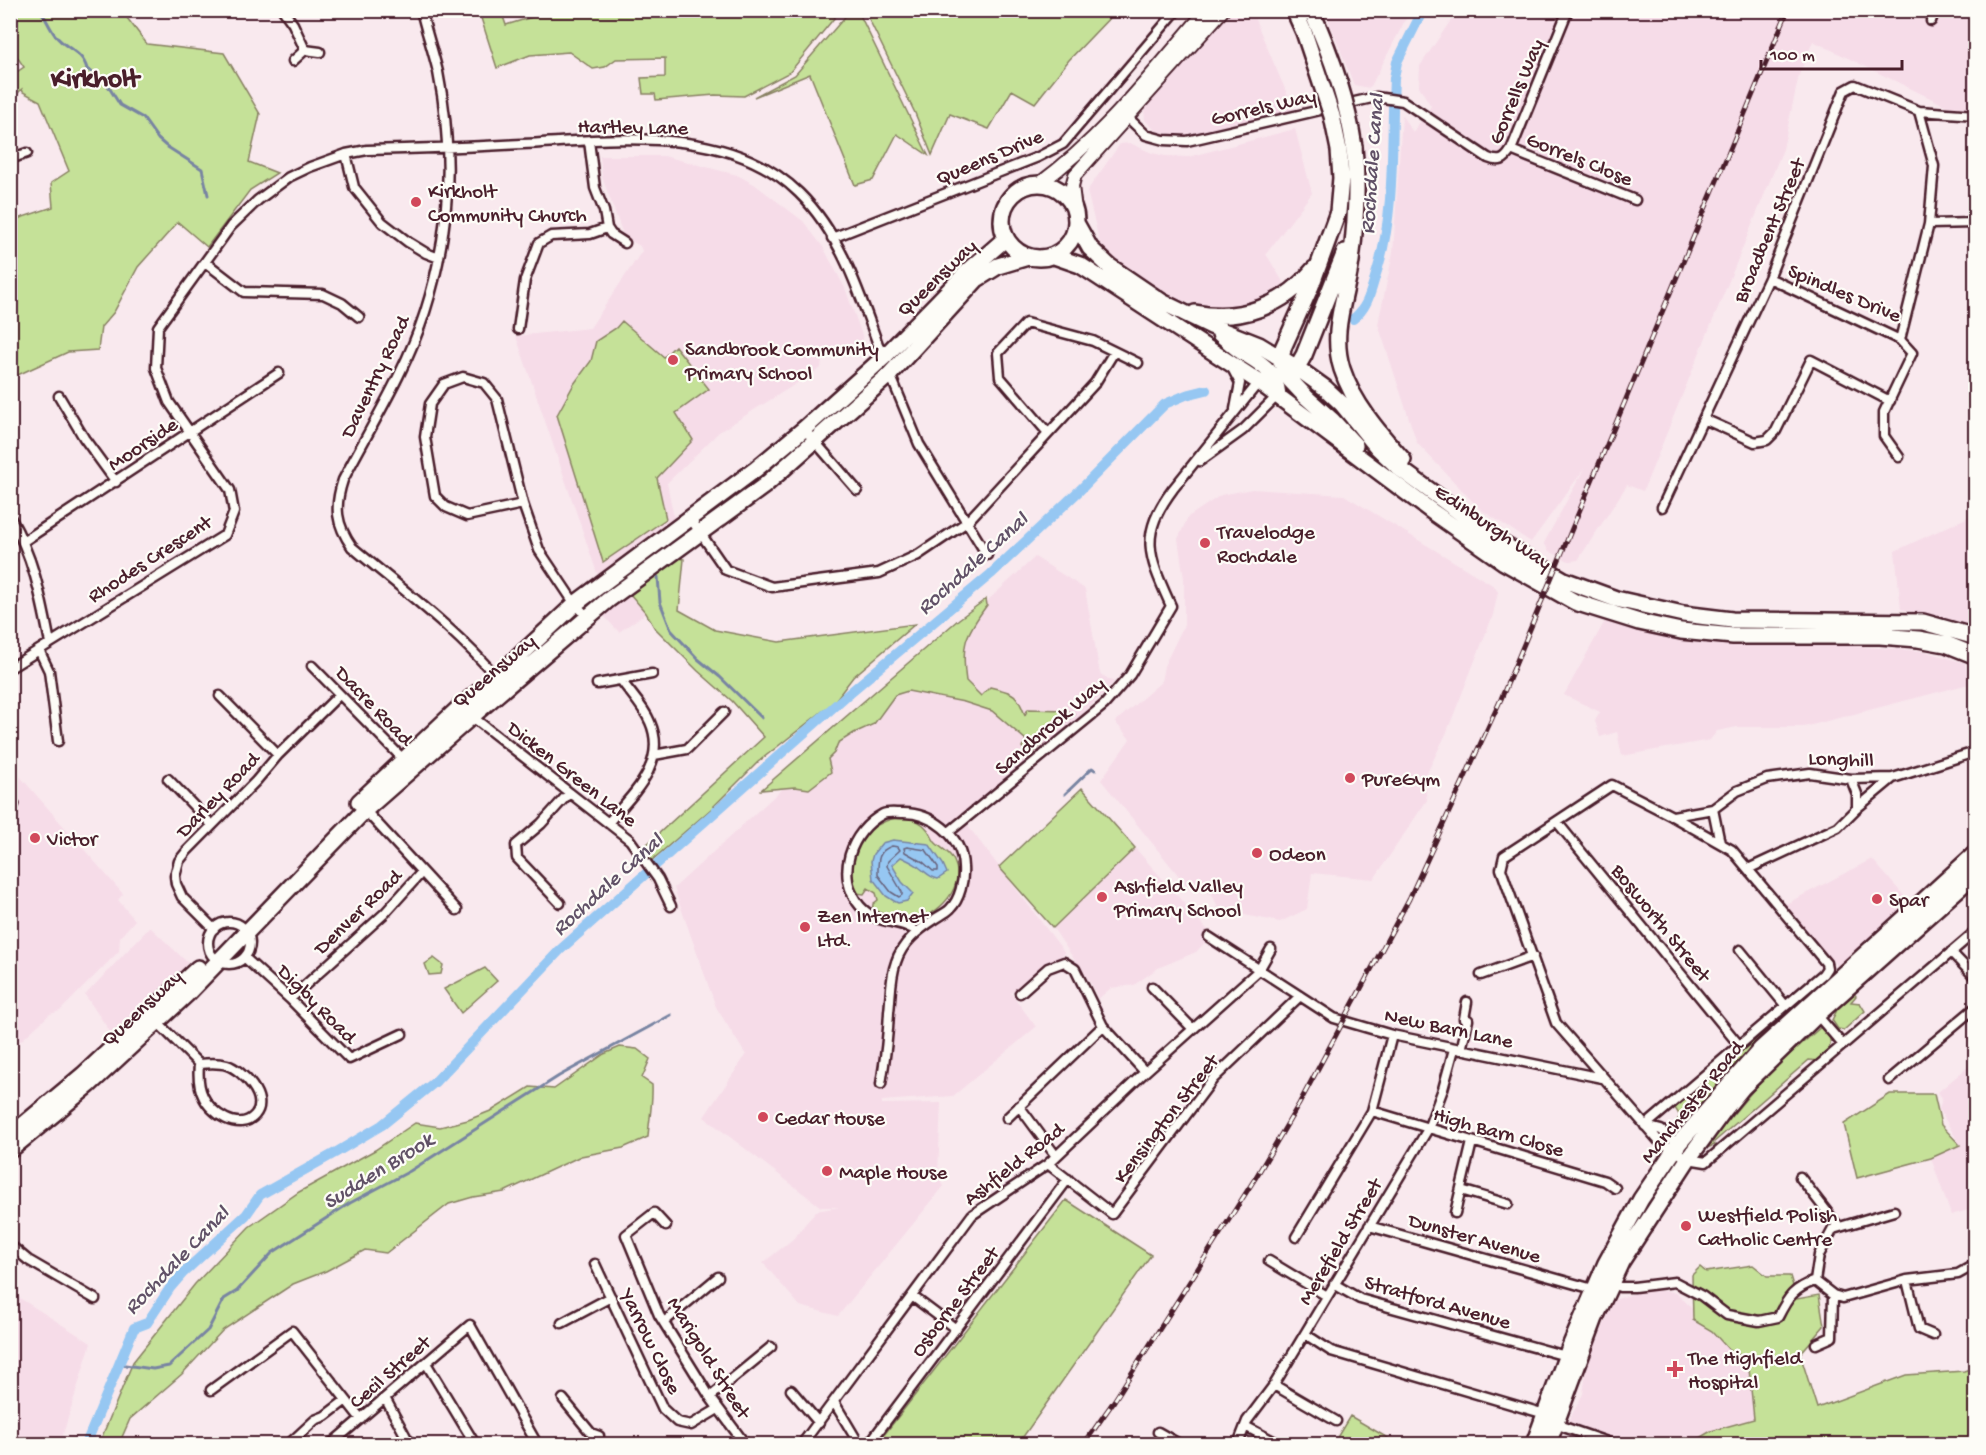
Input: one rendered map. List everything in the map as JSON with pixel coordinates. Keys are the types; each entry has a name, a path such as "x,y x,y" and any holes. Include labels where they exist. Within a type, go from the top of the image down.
{"highway":[{"path":"1294,10 1304,32 1357,183 1351,262 1337,322 1336,338 1342,369 1358,402 1375,426 1433,493"},
{"path":"1264,377 1281,357 1338,212 1350,120 1337,75 1311,10"},
{"path":"1039,184 1052,186 1063,193 1075,217 1074,234 1068,245 1054,256 1041,259 1016,252 1005,239 1001,226 1002,213 1007,201 1027,185 1039,184"},
{"name":"Edinburgh Way","path":"1075,217 1090,248 1109,266 1162,302 1281,357 1293,374 1342,404 1377,447 1400,468 1504,545 1564,580 1625,602 1683,615 1732,620 1923,622 1976,637"},
{"path":"1278,396 1293,374 1317,323 1354,226"},
{"name":"Queensway","path":"501,682 575,604 756,469 804,429 883,358 964,274 1005,239"},
{"name":"Edinburgh Way","path":"1054,256 1080,265 1224,359 1264,377 1278,396 1434,513 1523,574 1575,602 1639,622 1681,631 1733,636 1880,636 1918,639 1946,645 1976,656"},
{"name":"Queensway","path":"10,1150 15,1132 153,1018 244,929 361,807 466,711 501,682 764,486 890,374 977,279 998,266 1028,257"},
{"path":"1162,302 1210,316 1238,315 1262,309 1293,292 1321,260"},
{"path":"1211,326 1238,349 1264,365 1264,377"},
{"path":"1293,374 1305,397 1332,420 1378,471"},
{"name":"Manchester Road","path":"1548,1444 1550,1419 1566,1356 1622,1232 1676,1147 1732,1080 1769,1041 1976,853"},
{"name":"Manchester Road","path":"1534,1444 1550,1419 1600,1284 1621,1262 1688,1159 1742,1088 1817,1015 1976,873"}],"main road":[{"path":"1075,217 1072,186 1075,175 1214,12"},
{"path":"1039,184 1124,115"}],"street":[{"name":"Daventry Road","path":"421,10 438,71 445,116 447,148 444,236 425,312 410,349 343,480 338,501 338,519 344,537 352,547 426,607 501,682"},
{"name":"Queens Drive","path":"832,238 1038,157 1063,144 1177,10"},
{"name":"Gorrells Way","path":"1419,112 1493,161 1503,160 1511,150 1568,10"},
{"path":"1931,21 1935,10"},
{"path":"285,11 305,50"},
{"path":"305,50 320,52"},
{"path":"293,61 305,50"},
{"name":"Broadbent Street","path":"1662,507 1769,279 1844,91 1855,85 1919,111 1976,115"},
{"name":"Gorrels Way","path":"1124,115 1146,135 1164,140 1187,141 1376,97 1402,101 1419,112"},
{"name":"Spindles Drive","path":"1769,279 1900,340 1929,224 1934,166 1919,111"},
{"name":"Hartley Lane","path":"447,148 589,141 670,141 740,156 763,166 799,193 821,219 849,268 883,358"},
{"path":"589,141 595,188 607,228 611,234 624,243"},
{"name":"Rhodes Crescent","path":"10,668 225,536 234,512 230,490 169,402 156,368 158,327 231,226 281,182 310,167 346,154 367,150 447,148"},
{"name":"Gorrels Close","path":"1511,150 1635,200"},
{"path":"10,159 27,153"},
{"path":"346,154 354,187 382,222 408,242 439,258"},
{"path":"1929,224 1976,223"},
{"path":"518,329 525,280 539,243 551,236 590,234 607,228"},
{"path":"205,262 244,292 323,294 342,303 359,318"},
{"path":"1048,433 1000,377 998,354 1026,322 1094,341 1138,363"},
{"path":"1899,457 1884,436 1884,412 1912,353 1900,340"},
{"path":"690,518 726,570 772,587 879,573 918,555 967,522 1095,383 1114,352"},
{"name":"Sandbrook Way","path":"1224,359 1236,373 1240,383 1233,415"},
{"path":"1704,419 1755,442 1767,440 1776,431 1811,360 1890,401"},
{"name":"Moorside","path":"24,541 279,373"},
{"path":"890,374 920,444 987,555"},
{"path":"523,504 467,516 447,507 435,496 425,437 430,404 444,384 463,377 484,383 497,399 523,504 539,550 575,604 588,617"},
{"name":"Sandbrook Way","path":"949,832 1104,705 1130,675 1171,606 1154,568 1150,551 1150,534 1154,519 1167,496 1264,377"},
{"path":"58,396 84,438 116,482"},
{"path":"1192,467 1243,430 1278,396"},
{"path":"804,429 857,490"},
{"path":"10,517 24,541 38,583 50,643"},
{"path":"39,650 49,671 58,741"},
{"name":"Dacre Road","path":"312,666 408,765"},
{"path":"597,684 652,674"},
{"path":"608,823 646,779 656,749 650,722 621,680"},
{"name":"Darley Road","path":"214,929 182,897 176,884 179,861 339,694"},
{"path":"220,696 278,756"},
{"name":"Dicken Green Lane","path":"466,711 630,840 658,879 671,906"},
{"path":"654,755 687,749 724,712"},
{"name":"Longhill","path":"1713,809 1737,791 1767,779 1810,773 1851,779 1893,778 1972,753"},
{"path":"1748,869 1838,827 1893,778"},
{"path":"168,779 212,825"},
{"path":"1851,779 1857,794 1857,808"},
{"path":"1646,1126 1824,974 1827,968 1826,963 1732,850 1612,785 1504,856 1501,869 1556,1023 1658,1140 1676,1147 1688,1159"},
{"path":"560,903 517,858 516,845 541,824 569,792"},
{"path":"10,798 14,804 10,808"},
{"path":"361,807 456,910"},
{"path":"1672,816 1713,809 1720,843"},
{"path":"881,1084 896,962 911,936 917,932 950,910 959,894 963,867 961,854 949,832 927,816 909,812 885,813 862,829 849,854 848,878 853,895 873,917 891,924 909,926 917,932"},
{"name":"Bosworth Street","path":"1557,822 1739,1045"},
{"name":"Denver Road","path":"290,999 385,913 421,873"},
{"path":"225,922 244,929 250,942 245,958 234,964 228,964 215,958 208,944 208,938 214,929 225,922"},
{"name":"Manchester Road","path":"1688,1159 1706,1162 1976,931"},
{"name":"New Barn Lane","path":"1209,938 1334,1018 1392,1035 1602,1078"},
{"name":"Ashfield Road","path":"802,1444 972,1215 1048,1164 1258,970 1271,949"},
{"path":"1740,950 1785,1005"},
{"path":"1951,952 1976,978"},
{"path":"1481,975 1533,956"},
{"name":"Digby Road","path":"245,958 290,999 349,1059 402,1034"},
{"path":"1020,993 1048,969 1064,962 1075,969 1103,1026 1145,1072"},
{"path":"1152,987 1193,1029"},
{"name":"Kensington Street","path":"1068,1179 1112,1214 1213,1079 1300,996"},
{"name":"Merefield Street","path":"1238,1444 1245,1426 1274,1385 1428,1129 1468,1020 1464,1019 1467,1002"},
{"path":"1889,1080 1976,1007"},
{"path":"1817,1015 1843,1045"},
{"path":"153,1018 199,1064 226,1065 245,1076 258,1098 257,1112 253,1117 247,1121 231,1121 213,1111 202,1095 198,1074 199,1064"},
{"path":"1007,1118 1103,1026"},
{"path":"1296,1237 1372,1111 1392,1035"},
{"path":"1019,1106 1056,1156"},
{"name":"High Barn Close","path":"1372,1111 1605,1181 1615,1188"},
{"path":"1455,1212 1472,1142"},
{"path":"1048,1164 1068,1179"},
{"path":"1800,1177 1838,1226"},
{"name":"Osborne Street","path":"869,1444 1068,1179"},
{"path":"1461,1190 1508,1204"},
{"path":"1894,1211 1833,1229 1819,1255 1815,1281 1843,1298 1907,1280 1958,1274 1976,1264"},
{"name":"Marigold Street","path":"666,1226 654,1213 626,1235 664,1322 710,1397 745,1444"},
{"name":"Dunster Avenue","path":"1369,1226 1570,1283 1634,1287 1675,1282 1702,1296 1727,1315 1759,1321 1778,1317 1786,1301 1800,1286 1815,1281"},
{"path":"10,1245 28,1260 95,1299"},
{"path":"1269,1261 1327,1296"},
{"name":"Yarrow Close","path":"595,1264 663,1409 677,1422 691,1425 718,1409"},
{"path":"664,1322 718,1277"},
{"path":"1907,1280 1919,1329 1932,1335"},
{"name":"Stratford Avenue","path":"1334,1284 1360,1299 1566,1356"},
{"path":"1816,1344 1832,1337 1833,1294"},
{"path":"912,1296 956,1329"},
{"path":"562,1323 610,1297"},
{"name":"Cecil Street","path":"331,1444 342,1441 361,1419 470,1325 537,1444"},
{"path":"210,1390 292,1331 361,1419"},
{"path":"1305,1334 1331,1351 1502,1402 1607,1442"},
{"path":"710,1397 771,1347"},
{"path":"426,1364 475,1444"},
{"path":"1274,1385 1336,1421"},
{"path":"791,1390 819,1423"},
{"path":"385,1398 410,1444"},
{"path":"563,1399 591,1433 600,1436 598,1444"},
{"path":"289,1444 315,1420 325,1416 346,1400"},
{"path":"834,1402 859,1444"},
{"path":"1245,1426 1279,1444"},
{"path":"1158,1432 1179,1444"}],"shaded area":[{"path":"1251,10 1294,110 1225,129 1193,135 1171,135 1156,131 1145,120 1144,109 1233,11"},
{"path":"1325,11 1410,11 1370,88 1354,85"},
{"path":"1457,11 1975,11 1975,114 1967,116 1813,41 1799,75 1783,149 1643,491 1627,485 1578,560 1569,561 1549,551 1544,543 1584,469 1531,542 1480,509 1417,443 1378,324 1393,253 1402,116 1413,132 1431,106 1419,86 1420,66"},
{"path":"1295,129 1312,193 1266,254 1285,285 1239,310 1184,302 1129,273 1100,244 1087,191 1120,144 1130,143 1165,156 1188,157"},
{"name":"Sandbrook Community Primary School","path":"600,156 664,156 737,175 754,184 803,221 823,247 845,288 864,344 862,351 823,352 821,368 719,432 667,483 675,523 599,579 516,336 590,328 642,251 640,246 624,237 602,177"},
{"path":"1252,489 1344,495 1494,586 1498,592 1493,615 1446,734 1424,779 1427,800 1374,879 1312,873 1307,909 1280,922 1219,910 1212,894 1187,886 1101,780 1130,739 1115,722 1161,682 1164,666 1184,625 1184,579 1178,539 1188,517 1221,495"},
{"path":"1975,514 1975,626 1901,609 1895,551"},
{"path":"1035,557 1085,589 1100,674 1114,682 1073,724 961,817 1065,953 1011,993 1036,1027 953,1096 882,1101 882,1104 941,1103 938,1173 944,1186 838,1316 800,1306 763,1263 793,1239 816,1211 839,1207 821,1207 704,1117 746,1055 716,1007 674,888"},
{"path":"628,591 646,613 619,632 600,612"},
{"path":"1605,621 1680,640 1824,644 1924,651 1965,663 1969,684 1804,727 1737,727 1717,731 1710,740 1622,756 1617,732 1600,737 1595,721 1600,712 1564,695"},
{"path":"10,765 123,894 118,900 135,920 120,937 119,951 60,1011 50,1014 11,1050"},
{"name":"Ashfield Valley Primary School","path":"1082,788 1212,935 1196,952 1158,968 1134,985 1111,988 1098,999 1093,987 1053,928 1000,867"},
{"path":"1872,859 1911,904 1839,968 1784,905"},
{"path":"150,927 188,963 113,1036 85,995"},
{"path":"1975,1061 1975,1208 1951,1215 1931,1158 1960,1145 1939,1109 1942,1098 1938,1092"},
{"name":"The Highfield Hospital","path":"1642,1291 1669,1291 1678,1294 1730,1348 1767,1372 1754,1419 1711,1431 1689,1444 1617,1444 1566,1426 1583,1394 1587,1366 1614,1300"},
{"path":"10,1292 91,1343 60,1444 11,1444"}],"green space":[{"path":"121,10 147,44 224,53 260,114 249,162 277,173 250,190 207,247 178,222 138,267 114,312 101,327 98,350 68,352 11,378 11,221 53,207 51,183 69,171 40,101 23,92 22,89 11,100 11,76 24,67 11,48 11,11"},
{"path":"488,11 501,11 506,25 552,11 840,11 790,72 744,96 715,95 656,100 655,94 643,94 641,78 665,77 665,58 616,59 605,67 593,69 569,52 530,55 497,68 480,15"},
{"path":"850,11 858,11 928,155 897,134 873,180 855,185 810,74 754,97 795,75"},
{"path":"865,11 1116,11 1069,60 1035,103 1012,90 989,129 950,114 932,155 915,113"},
{"path":"622,321 664,357 675,346 709,389 676,413 693,440 657,478 666,519 603,562 557,415 574,384 591,361 596,341 616,328"},
{"path":"679,558 684,559 679,610 715,630 779,642 915,624 853,677 834,702 758,762 711,809 651,861 644,847 764,737 732,701 654,627 630,594"},
{"path":"986,599 987,605 966,640 964,658 966,681 981,696 990,687 1013,694 1025,715 1028,709 1065,710 1075,714 1061,725 1055,723 1043,731 1042,744 1029,757 1022,747 1026,740 992,711 964,702 908,691 895,695 874,724 838,743 834,753 828,759 831,772 809,789 795,787 761,790 959,619"},
{"path":"1082,788 1135,848 1053,928 999,867"},
{"path":"899,817 922,824 935,842 948,852 957,872 956,883 944,903 925,917 903,922 872,912 873,904 878,900 876,893 868,888 864,894 856,893 852,869 853,855 865,834 878,825"},
{"path":"434,958 443,965 441,974 429,975 425,964"},
{"path":"485,968 497,981 461,1013 444,989"},
{"path":"1852,991 1856,996 1851,1002 1860,1003 1865,1011 1844,1030 1838,1029 1832,1020 1838,1008"},
{"path":"1782,1017 1784,1020 1686,1124 1675,1130 1672,1129 1680,1116 1675,1108"},
{"path":"1822,1026 1829,1036 1830,1044 1827,1052 1819,1061 1809,1060 1713,1143 1715,1145 1704,1149 1765,1076"},
{"path":"620,1047 637,1049 650,1059 642,1078 652,1085 648,1137 623,1148 581,1156 504,1192 449,1204 386,1253 365,1250 326,1271 293,1284 223,1330 182,1374 130,1419 119,1444 99,1444 133,1362 195,1284 249,1227 299,1192 375,1150 415,1123 440,1127 468,1120 493,1110 530,1087 554,1089 604,1054"},
{"path":"1890,1094 1934,1094 1941,1125 1960,1145 1931,1158 1857,1178 1844,1124"},
{"path":"1066,1200 1151,1255 1018,1444 877,1444"},
{"path":"1753,1265 1767,1276 1790,1276 1797,1299 1819,1295 1824,1326 1800,1354 1817,1408 1906,1375 1964,1371 1975,1367 1975,1444 1689,1444 1711,1431 1754,1419 1748,1359 1729,1350 1712,1331 1693,1320 1692,1275 1700,1267 1706,1272"},
{"path":"1350,1416 1398,1444 1333,1444"}],"water":[{"path":"893,840 929,844 947,873 938,879 935,878 901,857 892,865 902,882 913,893 907,901 898,903 894,901 886,896 873,879 871,861 873,854 882,843"}],"waterway":[{"path":"40,10 59,40 78,54 87,69 105,81 120,105 143,118 166,146 202,169 208,195"},
{"name":"Rochdale Canal","path":"1353,319 1363,309 1369,297 1383,248 1392,175 1394,78 1397,62 1423,10"},
{"name":"Rochdale Canal","path":"86,1444 134,1328 147,1323 183,1273 246,1215 260,1195 382,1125 435,1082 560,950 847,695 991,574 1080,490 1165,404 1206,390"},
{"path":"658,577 660,602 671,630 698,659 762,718"},
{"name":"Sudden Brook","path":"1065,794 1092,768 1095,770"},
{"name":"Sudden Brook","path":"125,1365 153,1369 169,1366 208,1330 224,1299 237,1291 272,1253 350,1203 410,1171 559,1076 671,1015"}],"railway":[{"path":"1084,1444 1114,1401 1256,1177 1299,1104 1409,899 1501,699 1788,10"}],"place":[{"name":"Kirkholt Community Church","path":"416,202"},
{"name":"Sandbrook Community Primary School","path":"673,360"},
{"name":"Travelodge Rochdale","path":"1205,543"},
{"name":"PureGym","path":"1350,778"},
{"name":"Victor","path":"35,838"},
{"name":"Odeon","path":"1257,853"},
{"name":"Ashfield Valley Primary School","path":"1102,897"},
{"name":"Spar","path":"1877,899"},
{"name":"Zen Internet Ltd.","path":"805,927"},
{"name":"Cedar House","path":"763,1117"},
{"name":"Maple House","path":"827,1171"},
{"name":"Westfield Polish Catholic Centre","path":"1686,1226"},
{"name":"The Highfield Hospital","path":"1675,1369"}],"district":[{"name":"Kirkholt","path":"95,77"}]}
